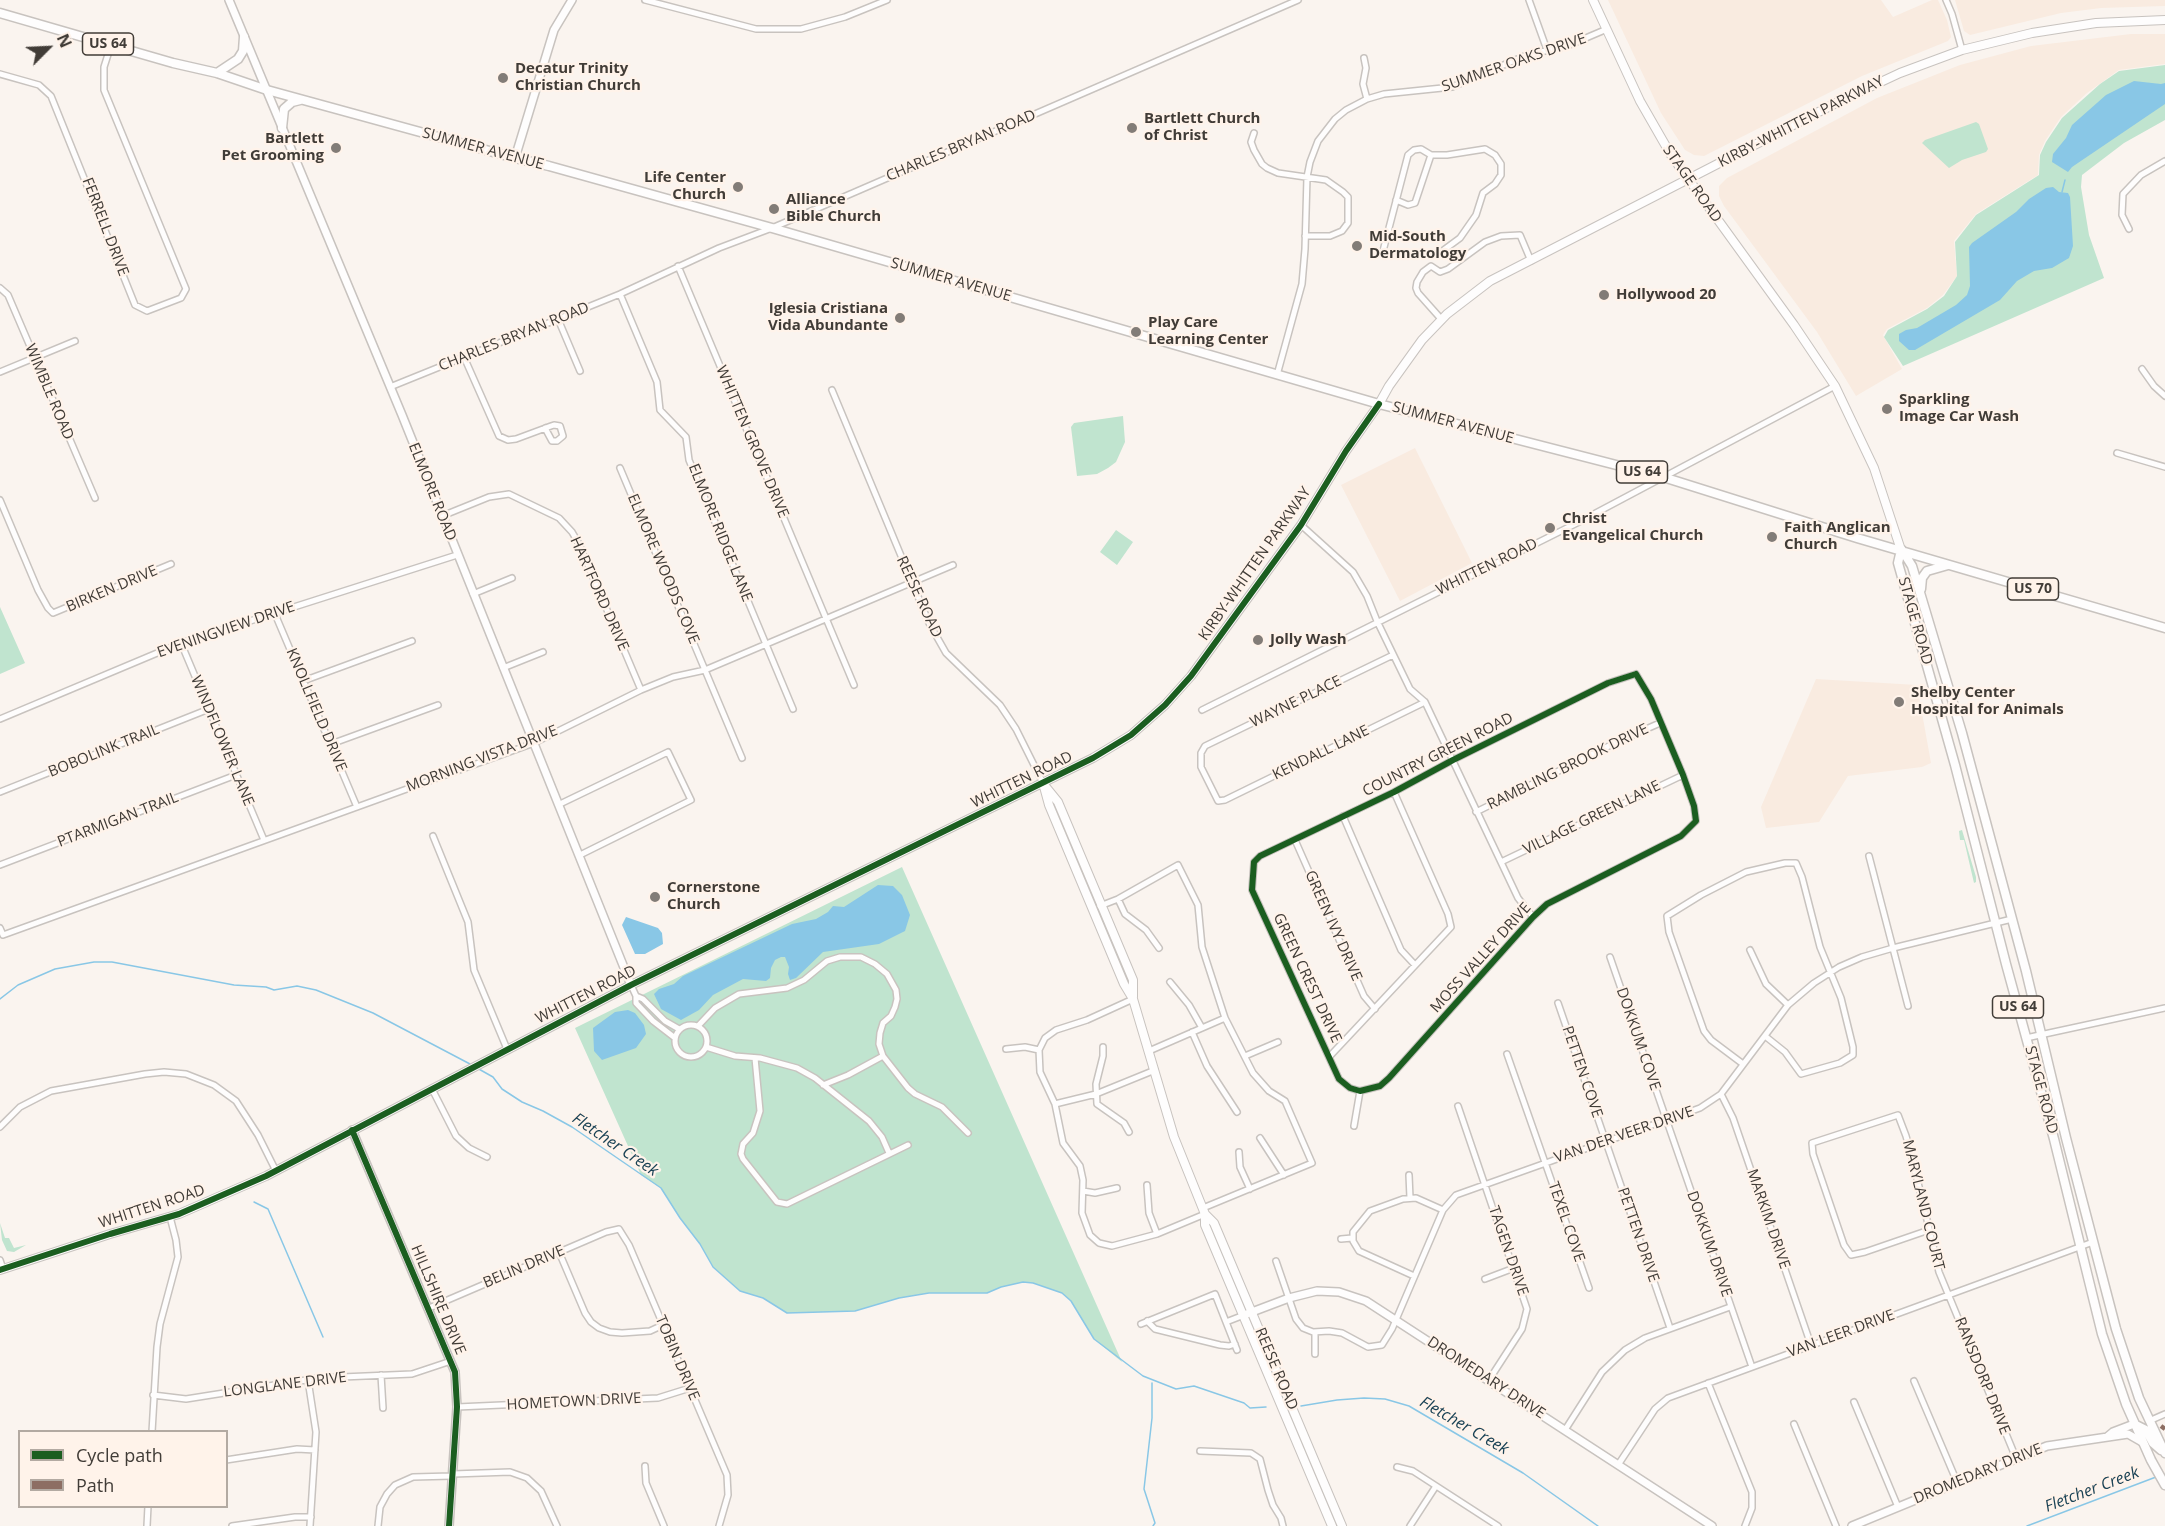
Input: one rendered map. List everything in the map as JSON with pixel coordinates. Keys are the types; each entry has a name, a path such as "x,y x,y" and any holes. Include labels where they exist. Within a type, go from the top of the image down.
{"main road":[{"name":"STAGE ROAD","path":"1593,0 1652,123 1687,179 1800,333 1835,386 1874,468 1901,550 1912,566 1950,693 2012,919 2123,1353 2165,1453"},
{"name":"SUMMER AVENUE","path":"0,13 217,73 301,100 772,228 1379,404 1663,477 1901,550"},
{"name":"KIRBY-WHITTEN PARKWAY","path":"1165,705 1191,676 1301,525 1346,451 1422,340 1468,296 1490,281 1687,179 1900,73 1962,50 2001,39 2112,22 2165,20"},
{"path":"217,73 238,59 243,51 244,37"},
{"path":"282,128 284,109 292,102 301,100"},
{"name":"STAGE ROAD","path":"1901,550 1898,563 1929,670 2054,1139 2102,1334 2134,1424 2165,1485"},
{"name":"US 70","path":"1901,550 2165,628"},
{"path":"1920,592 1922,578 1927,571 1948,564"},
{"path":"1929,670 1937,669 1940,672 1943,684 1950,693"},
{"name":"WHITTEN ROAD","path":"1,1269 170,1217 237,1190 632,985 1095,757 1131,735 1165,705"},
{"name":"REESE ROAD","path":"1043,783 1058,802 1133,980 1133,999"},
{"name":"REESE ROAD","path":"1043,783 1049,805 1124,984 1133,999 1174,1137 1204,1211 1205,1225 1248,1313 1342,1526"},
{"name":"REESE ROAD","path":"1248,1313 1332,1526"},
{"path":"2119,1386 2139,1420 2144,1423 2150,1421"},
{"path":"2134,1424 2146,1430 2153,1443 2165,1453"}],"street":[{"name":"ELMORE ROAD","path":"229,0 390,387 632,985"},
{"path":"515,158 554,30 572,0"},
{"path":"645,0 756,29 801,29 845,17 887,0"},
{"name":"CHARLES BRYAN ROAD","path":"390,387 620,294 678,266 772,228 1298,0"},
{"path":"1529,0 1547,50"},
{"path":"1946,0 1962,50"},
{"name":"SUMMER OAKS DRIVE","path":"1276,375 1302,284 1307,177 1314,150 1323,133 1340,114 1367,99 1384,94 1452,87 1527,55 1573,44 1607,29"},
{"name":"FERRELL DRIVE","path":"0,74 39,85 51,96 135,305 147,312 182,298 186,289 104,90 104,67 111,45"},
{"path":"1364,58 1366,68 1363,84 1367,99"},
{"path":"1254,133 1251,142 1262,164 1267,168 1278,173 1326,180 1348,197 1348,222 1341,232 1330,236 1305,236"},
{"path":"1383,251 1408,155 1414,150 1421,149 1431,155 1447,155 1485,149 1495,154 1501,164 1501,175 1495,184 1483,193 1476,215 1460,238 1441,252"},
{"path":"1396,200 1408,205 1415,203 1431,155"},
{"path":"2129,229 2122,218 2123,194 2140,175 2165,161"},
{"path":"1431,266 1440,272 1448,269 1485,242 1501,236 1520,235 1531,261"},
{"path":"1435,258 1431,266 1423,272 1416,288 1442,320"},
{"name":"WHITTEN GROVE DRIVE","path":"678,266 854,685"},
{"name":"WIMBLE ROAD","path":"1,285 8,296 95,498"},
{"name":"ELMORE RIDGE LANE","path":"620,294 657,382 660,410 686,437 689,460 793,709"},
{"path":"558,319 580,371"},
{"path":"0,372 75,341"},
{"path":"464,357 499,436 508,440 516,439 545,428"},
{"path":"2142,369 2154,386 2165,396"},
{"name":"WHITTEN ROAD","path":"1202,710 1548,537 1835,386"},
{"name":"REESE ROAD","path":"832,390 929,623 946,653 999,703 1016,729 1043,783"},
{"path":"2117,453 2165,467"},
{"name":"ELMORE WOODS COVE","path":"621,468 742,758"},
{"name":"HARTFORD DRIVE","path":"442,516 489,497 509,494 559,518 579,544 641,690"},
{"name":"BIRKEN DRIVE","path":"0,500 38,590 53,613 171,564"},
{"path":"1301,525 1353,572 1367,596 1410,689 1425,702 1518,898 1533,917"},
{"name":"EVENINGVIEW DRIVE","path":"0,719 181,643 457,555"},
{"name":"MORNING VISTA DRIVE","path":"0,928 3,935 534,743 641,690 673,677 705,670 953,565"},
{"path":"473,594 512,578"},
{"name":"KNOLLFIELD DRIVE","path":"275,614 357,807"},
{"path":"303,681 412,642"},
{"name":"WINDFLOWER LANE","path":"181,643 264,840"},
{"path":"503,668 543,652"},
{"name":"WAYNE PLACE","path":"1218,801 1201,767 1201,753 1205,746 1393,655"},
{"name":"COUNTRY GREEN ROAD","path":"1254,862 1260,856 1394,792 1608,683 1636,674 1651,699 1660,723"},
{"name":"KENDALL LANE","path":"1218,801 1225,800 1425,702"},
{"path":"331,744 438,705"},
{"name":"BOBOLINK TRAIL","path":"0,792 208,709"},
{"path":"1660,723 1683,775"},
{"name":"RAMBLING BROOK DRIVE","path":"1476,812 1660,723"},
{"path":"560,804 668,752 691,800 580,855"},
{"name":"PTARMIGAN TRAIL","path":"0,865 236,775"},
{"name":"MOSS VALLEY DRIVE","path":"1360,1091 1380,1086 1389,1078 1547,904 1681,836 1695,821 1694,806 1683,775"},
{"name":"VILLAGE GREEN LANE","path":"1501,862 1683,775"},
{"path":"1330,1056 1451,927 1448,915 1394,792"},
{"path":"1343,816 1401,950 1415,965"},
{"path":"433,836 468,922 474,970 507,1049"},
{"name":"GREEN IVY DRIVE","path":"1295,840 1364,996 1375,1009"},
{"path":"1869,856 1908,1006"},
{"name":"GREEN CREST DRIVE","path":"1254,862 1252,890 1339,1079 1350,1088 1360,1091"},
{"path":"1743,1064 1711,1040 1704,1031 1669,931 1667,916 1681,906 1746,872 1785,863 1796,864 1802,877 1820,947 1840,998 1853,1055 1840,1063 1801,1074 1783,1049 1765,1036"},
{"path":"1093,909 1118,899 1178,865 1198,905 1202,947 1225,1018 1254,1073 1269,1091 1285,1101 1312,1163 1250,1189 1157,1234 1112,1246 1100,1243 1090,1235 1082,1213 1083,1191 1080,1166 1063,1143 1055,1104 1041,1072 1039,1050 1046,1038 1056,1030 1087,1020 1133,999"},
{"path":"1118,899 1125,915 1146,930 1159,948"},
{"name":"VAN DER VEER DRIVE","path":"1315,1332 1342,1333 1371,1347 1384,1347 1443,1210 1449,1200 1459,1193 1700,1108 1720,1094 1788,1005 1830,972 1862,957 2012,919"},
{"path":"1750,950 1766,984 1788,1005"},
{"path":"698,1026 715,1008 739,994 787,988 804,980 828,961 840,957 861,957 875,964 887,974 896,990 895,1007 891,1016 883,1023 880,1033 879,1044 883,1056 908,1088 915,1094 942,1107 968,1133"},
{"name":"DOKKUM COVE","path":"1610,957 1667,1121"},
{"path":"1170,982 1189,1005 1202,1028"},
{"path":"632,985 636,1003 653,1021 675,1038 679,1051 688,1056 699,1055 706,1047 707,1037 698,1026 688,1025 679,1029 675,1038"},
{"path":"636,996 643,999 665,1021 679,1029"},
{"name":"PETTEN COVE","path":"1558,1003 1606,1142"},
{"path":"2026,1038 2165,1008"},
{"path":"1149,1051 1225,1018"},
{"path":"1192,1032 1207,1066 1237,1112"},
{"path":"1245,1056 1278,1042"},
{"path":"706,1047 735,1056 755,1058 797,1068 823,1084 869,1121 882,1137 890,1154"},
{"path":"1006,1049 1025,1047 1039,1050"},
{"path":"1103,1047 1103,1056 1097,1074 1097,1104 1124,1123 1129,1132"},
{"name":"TEXEL COVE","path":"1507,1054 1589,1288"},
{"path":"823,1084 848,1075 883,1056"},
{"path":"755,1058 760,1111 753,1133 743,1144 741,1154 777,1202 787,1204 908,1145"},
{"path":"1055,1104 1096,1094 1155,1070"},
{"path":"0,1127 20,1107 51,1091 145,1074 164,1072 186,1074 214,1085 236,1101 258,1135 276,1171"},
{"path":"432,1089 456,1136 469,1148 488,1157"},
{"path":"1354,1126 1360,1091"},
{"name":"MARKIM DRIVE","path":"1720,1094 1733,1118 1811,1346"},
{"name":"TAGEN DRIVE","path":"1458,1106 1526,1304 1526,1321 1489,1380"},
{"name":"MARYLAND COURT","path":"1929,1230 1851,1255 1844,1245 1813,1154 1812,1143 1898,1115 1906,1136 1929,1230 1939,1272 1948,1295"},
{"name":"DOKKUM DRIVE","path":"1667,1121 1752,1367"},
{"name":"HILLSHIRE DRIVE","path":"352,1130 451,1360 457,1381 458,1407 449,1526"},
{"path":"1260,1138 1284,1175"},
{"name":"PETTEN DRIVE","path":"1606,1142 1670,1328"},
{"path":"1239,1152 1240,1167 1250,1189"},
{"path":"1409,1175 1410,1198"},
{"path":"1147,1185 1149,1213 1157,1234"},
{"path":"1083,1191 1095,1193 1117,1188"},
{"path":"1414,1276 1363,1253 1357,1248 1352,1238 1353,1232 1370,1211 1396,1201 1416,1198 1443,1210"},
{"path":"152,1430 160,1324 178,1257 170,1217"},
{"name":"BELIN DRIVE","path":"429,1308 606,1232 619,1229"},
{"name":"TOBIN DRIVE","path":"619,1229 629,1245 725,1471 729,1489 719,1526"},
{"path":"1341,1239 1352,1238"},
{"name":"VAN LEER DRIVE","path":"1618,1465 1658,1406 1669,1398 2093,1242"},
{"path":"559,1252 585,1313 599,1328 622,1333 650,1331 663,1325"},
{"path":"0,1260 1,1269"},
{"path":"1276,1261 1299,1323 1307,1330 1315,1332 1315,1353"},
{"path":"1485,1279 1514,1268"},
{"name":"DROMEDARY DRIVE","path":"1248,1313 1289,1298 1317,1291 1345,1293 1366,1301 1712,1526"},
{"path":"1141,1324 1148,1321 1215,1294 1236,1347 1155,1329 1148,1321"},
{"name":"RANSDORP DRIVE","path":"1948,1295 2016,1458"},
{"path":"1565,1430 1602,1372 1634,1344 1670,1328 1730,1307"},
{"path":"1226,1322 1248,1313"},
{"name":"LONGLANE DRIVE","path":"153,1395 186,1399 308,1380 416,1373 451,1360"},
{"path":"381,1375 383,1408"},
{"path":"308,1380 316,1427 310,1526"},
{"path":"1914,1381 1957,1482"},
{"path":"1708,1383 1752,1492 1752,1508 1745,1526"},
{"name":"HOMETOWN DRIVE","path":"458,1407 652,1398 690,1388"},
{"path":"1854,1402 1898,1507"},
{"path":"2150,1421 2165,1414"},
{"path":"1794,1424 1836,1526"},
{"name":"DROMEDARY DRIVE","path":"2107,1437 2113,1432 2134,1424"},
{"name":"DROMEDARY DRIVE","path":"1852,1526 2053,1444 2129,1434 2143,1444"},
{"path":"228,1460 297,1449 315,1450"},
{"path":"1200,1451 1251,1453 1260,1459 1273,1505 1283,1526"},
{"path":"645,1466 646,1483 664,1526"},
{"path":"1397,1467 1410,1469 1495,1525"},
{"path":"378,1526 380,1508 385,1497 395,1485 412,1478 505,1472 527,1478 535,1483 543,1494 557,1526"},
{"path":"1410,1526 1436,1486"},
{"path":"147,1526 148,1508"},
{"path":"231,1526 311,1517"}],"shaded area":[{"path":"1608,0 1881,0 1893,17 1932,0 1938,0 1947,20 1951,37 1948,41 1862,76 1704,156 1694,155 1685,150 1661,113"},
{"path":"1955,0 2165,0 2165,6 2101,8 2061,13 1970,35 1964,31"},
{"path":"2131,34 2165,34 2165,64 2119,70 2087,93 2061,117 2045,141 2039,155 2038,175 1976,214 1954,241 1957,276 1943,295 1927,308 1887,329 1883,335 1902,369 1856,396 1817,332 1724,206 1719,196 1719,186 1727,178 1877,98 1960,65 2031,46"},
{"path":"1415,448 1472,563 1400,601 1341,485"},
{"path":"1816,679 1917,685 1931,763 1922,767 1848,776 1819,822 1766,828 1761,807"}],"green space":[{"path":"2165,65 2165,120 2124,143 2082,175 2081,187 2089,235 2104,278 1903,366 1884,337 1888,330 1927,309 1944,296 1957,276 1955,242 1976,215 2039,175 2040,155 2062,118 2100,84 2119,71"},
{"path":"1976,122 1979,124 1988,149 1986,152 1962,160 1949,168 1922,143 1925,140"},
{"path":"1123,416 1125,442 1116,462 1097,474 1077,476 1071,427 1074,423"},
{"path":"1116,530 1133,542 1117,565 1100,552"},
{"path":"0,607 25,663 0,674"},
{"path":"1962,830 1976,877 1974,883 1964,840 1960,840 1959,831"},
{"path":"902,867 1122,1362 1094,1339 1071,1301 1062,1293 1033,1283 1023,1282 987,1293 929,1293 899,1298 855,1311 787,1313 763,1298 740,1291 713,1267 661,1188 641,1175 575,1028"},
{"path":"0,1223 5,1238 9,1238 14,1248 26,1245 14,1252 7,1251 2,1240"}],"water":[{"path":"2134,81 2165,83 2165,104 2068,172 2052,162 2053,154 2066,138 2072,125 2106,95"},
{"path":"2053,187 2059,192 2068,193 2070,197 2073,246 2069,258 2052,268 2034,271 2017,281 2000,300 1915,350 1909,350 1899,341 1899,334 1917,328 1956,305 1967,295 1970,286 1969,247 1972,243 2016,212 2029,199 2046,188"},
{"path":"878,885 893,886 902,895 910,915 905,931 879,944 823,952 796,978 790,980 789,967 785,957 781,957 775,960 770,978 766,981 743,979 713,995 699,1010 681,1020 661,1009 654,994 659,989 674,984 683,976 792,924 816,919 833,906 844,907"},
{"path":"626,917 658,928 662,933 663,944 645,954 635,954 622,925"},
{"path":"628,1010 635,1013 644,1025 646,1034 636,1048 602,1060 594,1051 593,1028 615,1012"}],"waterway":[{"path":"2062,192 2065,180"},
{"name":"Fletcher Creek","path":"0,999 18,985 55,969 94,962 112,962 234,985 266,987 274,990 297,986 316,990 373,1013 470,1064"},
{"name":"Fletcher Creek","path":"477,1068 493,1077 502,1089 522,1102 572,1127 661,1188 713,1267 740,1291 763,1298 787,1313 855,1311 899,1298 929,1293 987,1293 1023,1282 1033,1283 1062,1293 1071,1301 1094,1339 1143,1376 1176,1389 1194,1386 1244,1403 1250,1408 1266,1407"},
{"path":"254,1202 268,1209 323,1337"},
{"path":"1152,1383 1152,1418 1144,1489 1155,1523 1153,1526"},
{"name":"Fletcher Creek","path":"1301,1406 1364,1398 1385,1399 1409,1406 1523,1473 1598,1526"},
{"name":"Fletcher Creek","path":"2027,1526 2156,1477"}],"tunnel":[{"path":"1435,258 1441,252"}],"marked path":[{"path":"2161,1426 2165,1429"}],"cycle path":[{"path":"0,1270 179,1214 266,1176 631,985 1093,758 1131,735 1165,705 1191,676 1301,525 1346,451 1379,404"},
{"path":"1636,674 1651,699 1683,775 1694,806 1696,821 1681,836 1547,904 1389,1078 1380,1086 1360,1091 1350,1088 1339,1079 1252,890 1254,862 1260,856 1394,792 1608,683 1636,674"},
{"path":"352,1130 455,1372 457,1407 449,1526"}],"place":[{"name":"Decatur Trinity Christian Church","path":"503,78"},
{"name":"Bartlett Church of Christ","path":"1132,128"},
{"name":"Bartlett Pet Grooming","path":"336,148"},
{"name":"Life Center Church","path":"738,187"},
{"name":"Alliance Bible Church","path":"774,209"},
{"name":"Mid-South Dermatology","path":"1357,246"},
{"name":"Hollywood 20","path":"1604,295"},
{"name":"Iglesia Cristiana Vida Abundante","path":"900,318"},
{"name":"Play Care Learning Center","path":"1136,332"},
{"name":"Sparkling Image Car Wash","path":"1887,409"},
{"name":"Christ Evangelical Church","path":"1550,528"},
{"name":"Faith Anglican Church","path":"1772,537"},
{"name":"Jolly Wash","path":"1258,640"},
{"name":"Shelby Center Hospital for Animals","path":"1899,702"},
{"name":"Cornerstone Church","path":"655,897"}]}
